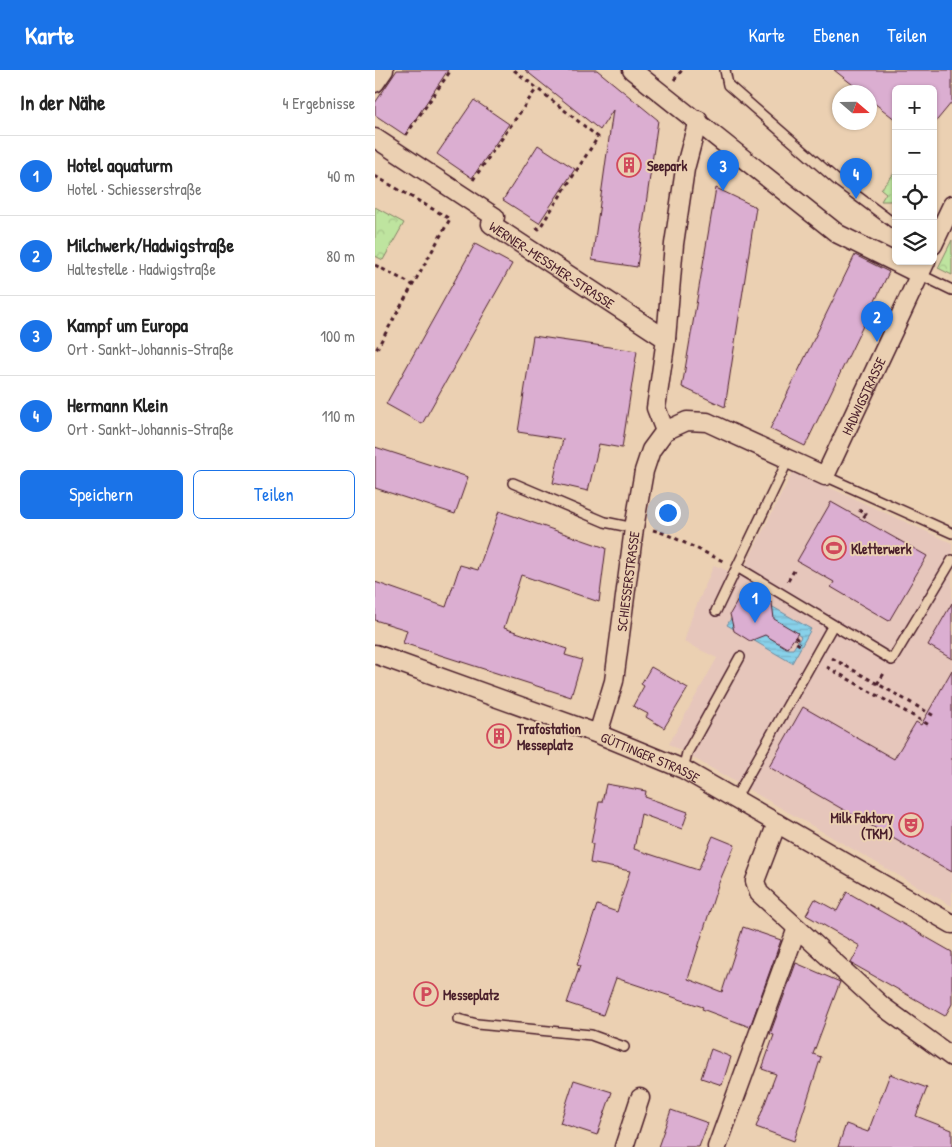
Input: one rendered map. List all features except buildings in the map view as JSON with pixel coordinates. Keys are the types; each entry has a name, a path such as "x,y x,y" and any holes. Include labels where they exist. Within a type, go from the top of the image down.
{"street":[{"path":"375,83 384,70"},
{"path":"632,70 698,120 838,234 923,268"},
{"path":"698,120 685,169 673,244 666,339 656,408 665,431 687,421 707,422 825,476"},
{"name":"WERNER-MESSMER-STRASSE","path":"375,138 495,217 491,224 666,339"},
{"path":"937,237 952,205"},
{"name":"HADWIGSTRASSE","path":"825,476 923,268"},
{"name":"SCHIESSERSTRASSE","path":"598,734 614,681 644,471 651,450 665,431"},
{"name":"GÜTTINGER STRASSE","path":"375,654 598,734 683,769 952,924"},
{"path":"777,823 755,881 756,888 882,1006 952,1057"},
{"path":"717,1147 797,928"},
{"path":"624,1147 640,1098"}],"lane":[{"path":"725,70 728,85 841,183 892,222"},
{"path":"923,268 952,290"},
{"path":"716,611 788,460"},
{"path":"825,476 952,533"},
{"path":"513,483 605,522 635,527"},
{"path":"737,567 892,660 952,560"},
{"path":"735,800 833,625"},
{"path":"683,769 687,753 740,657"},
{"path":"458,1019 477,1024 591,1035 624,1047"}],"path":[{"path":"404,138 451,70"},
{"path":"514,70 598,137 539,229"},
{"path":"471,184 537,88"},
{"path":"375,176 450,219 375,352"},
{"path":"375,265 413,285"},
{"path":"859,510 865,514 862,519"},
{"path":"635,527 666,534 737,567"},
{"path":"791,577 795,569"},
{"path":"795,637 797,639 795,644 801,646"},
{"path":"819,650 936,718"},
{"path":"814,659 931,726"}],"shaded area":[{"path":"793,471 952,543 952,906 669,744 717,658 684,642 692,616 714,565 740,576"}],"green space":[{"path":"892,176 892,200 881,201 886,193 881,189"},
{"path":"375,207 404,223 383,260 375,256"},
{"path":"952,240 952,275 938,268"}],"water":[{"path":"747,592 811,629 792,663 727,625","holes":["761,632 797,634 801,637 793,649 788,649"]}],"place":[{"name":"Seepark","path":"629,165"},
{"name":"Kampf um Europa","path":"723,191"},
{"name":"Hermann Klein","path":"856,199"},
{"name":"Milchwerk/Hadwigstraße","path":"877,342"},
{"name":"Kletterwerk","path":"834,548"},
{"name":"Hotel aquaturm","path":"755,623"},
{"name":"Trafostation Messeplatz","path":"499,736"},
{"name":"Milk Faktory (TKM)","path":"911,825"},
{"name":"Messeplatz","path":"426,994"}]}
